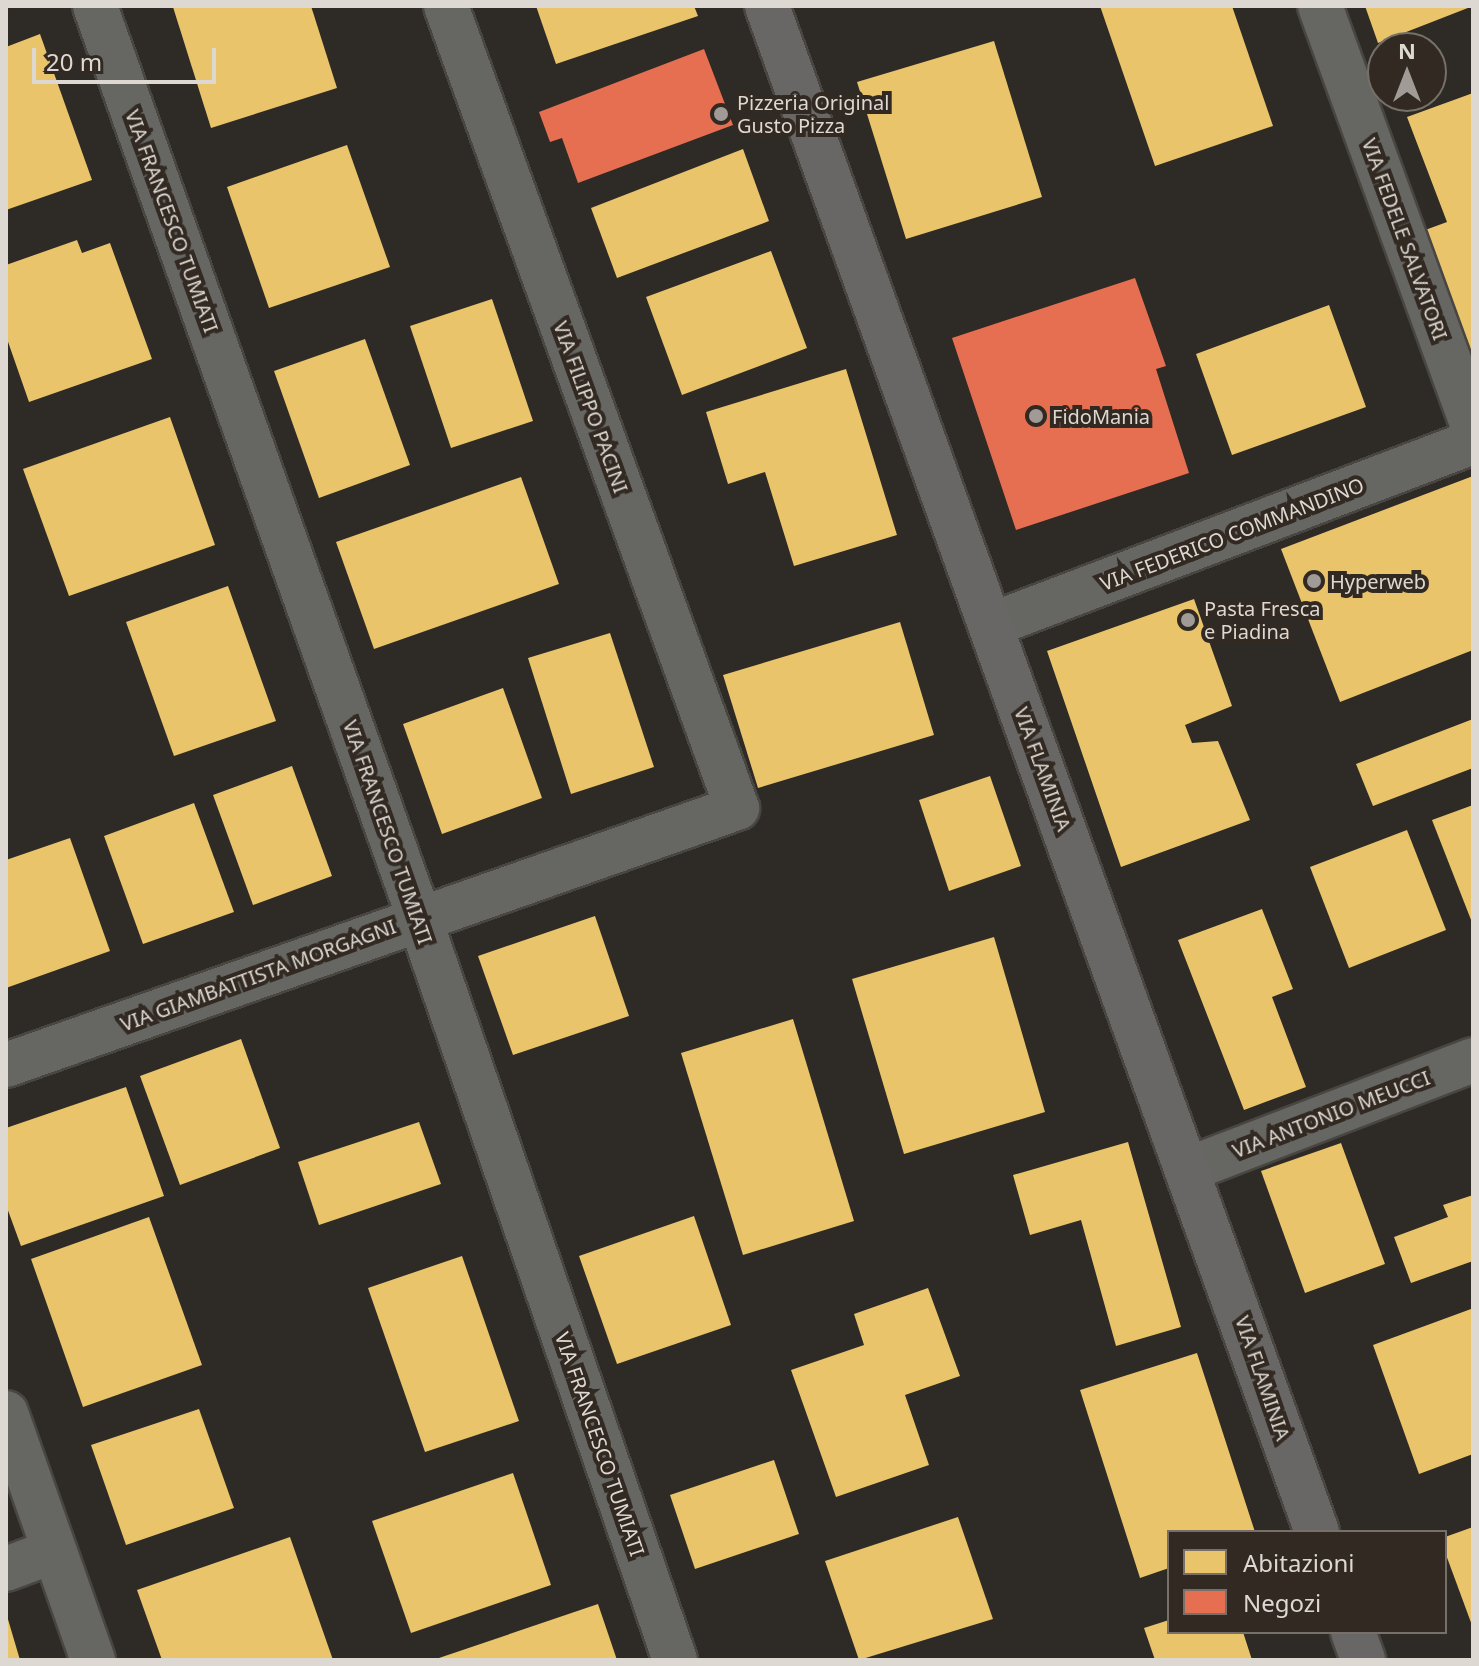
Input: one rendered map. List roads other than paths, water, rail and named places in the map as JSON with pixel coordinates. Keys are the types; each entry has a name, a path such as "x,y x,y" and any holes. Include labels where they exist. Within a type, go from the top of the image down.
{"street":[{"name":"VIA FRANCESCO TUMIATI","path":"95,6 419,917 675,1660"},
{"name":"VIA FILIPPO PACINI","path":"446,6 737,808"},
{"name":"VIA FLAMINIA","path":"767,6 1189,1169 1316,1530"},
{"name":"VIA FEDELE SALVATORI","path":"1320,6 1473,427"},
{"name":"VIA FEDERICO COMMANDINO","path":"991,625 1473,442"},
{"name":"VIA GIAMBATTISTA MORGAGNI","path":"6,1065 419,917 737,808"},
{"name":"VIA ANTONIO MEUCCI","path":"1189,1169 1473,1060"},
{"path":"6,1413 93,1660"},
{"path":"6,1569 54,1551"},
{"path":"1354,1634 1363,1660"}],"place":[{"name":"Pizzeria Original Gusto Pizza","path":"721,114"},
{"name":"FidoMania","path":"1036,416"},
{"name":"Hyperweb","path":"1314,581"},
{"name":"Pasta Fresca e Piadina","path":"1188,620"}]}
